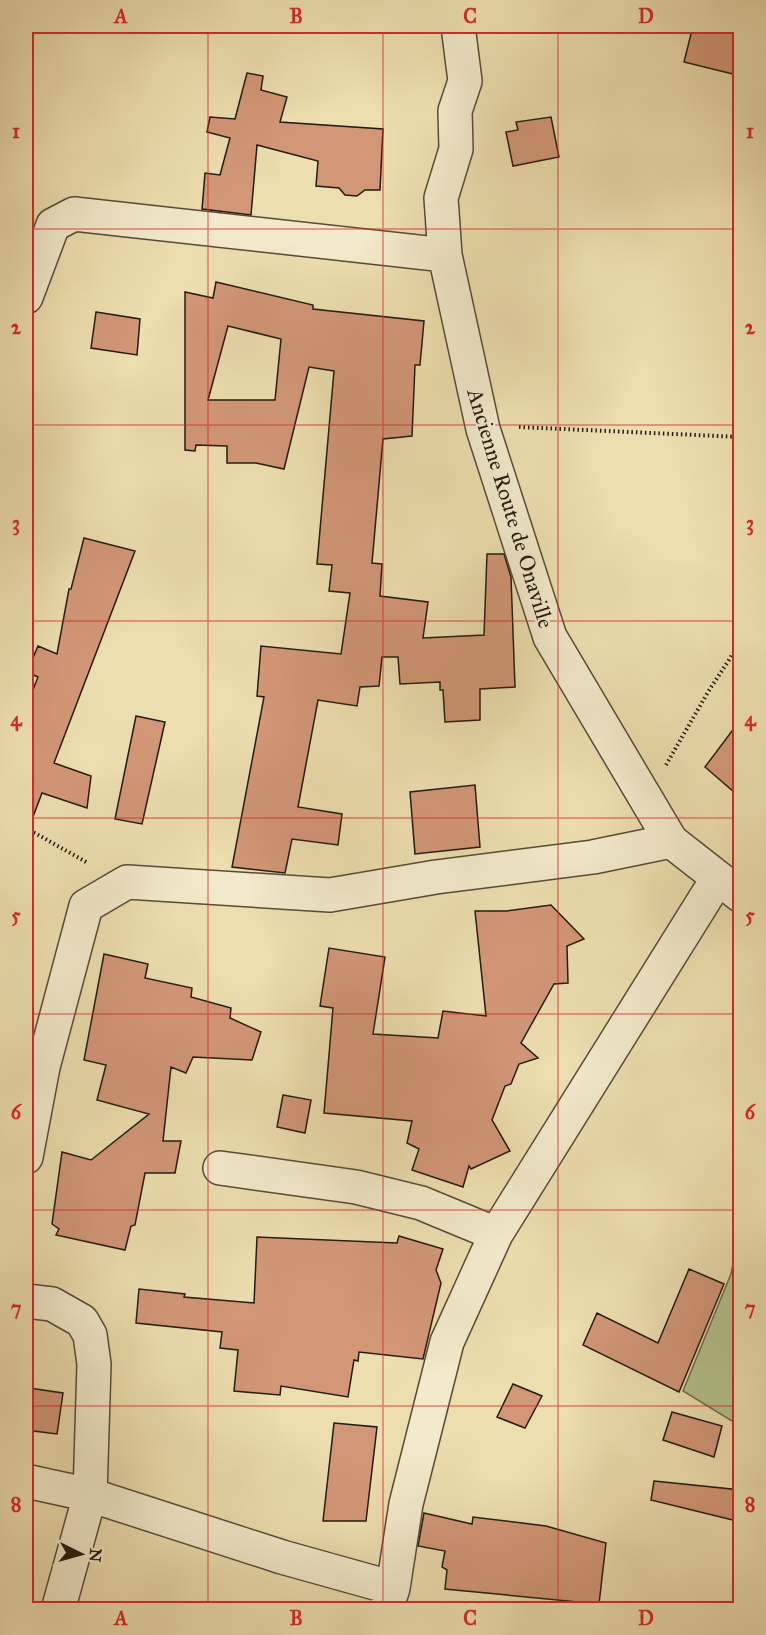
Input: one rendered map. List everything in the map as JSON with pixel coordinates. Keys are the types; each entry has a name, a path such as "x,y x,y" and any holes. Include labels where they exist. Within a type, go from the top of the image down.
{"street":[{"name":"Ancienne Route de Onaville","path":"458,26 465,81 455,111 456,149 441,198 445,255 483,429 550,637 671,841 729,886"},
{"path":"26,297 53,225 74,214 445,255"},
{"path":"26,1157 43,1067 86,906 127,882 330,895 593,857 671,841"},
{"path":"26,1481 90,1495 282,1557 389,1599 406,1504 447,1342 496,1234 729,886"},
{"path":"220,1168 356,1187 421,1203 496,1234"},
{"path":"26,1300 52,1304 82,1321 90,1335 94,1364 90,1495 58,1610"}],"path":[{"path":"483,429 538,426 741,437"},
{"path":"647,800 708,692 741,643"},
{"path":"26,828 69,854 127,882"}],"green space":[{"path":"740,1227 740,1426 683,1391 731,1274"}],"building":[{"path":"693,26 741,26 741,76 684,62"},
{"path":"247,73 263,76 261,90 287,97 280,122 383,129 380,190 365,190 357,196 345,195 339,188 316,186 318,161 257,145 251,215 202,209 205,173 220,175 230,138 207,132 210,117 235,119"},
{"path":"551,117 559,157 513,166 506,132 518,130 516,122"},
{"path":"216,282 313,305 313,309 424,321 420,365 415,365 412,436 383,439 372,563 382,564 380,596 428,602 423,638 484,635 487,554 504,554 511,577 515,687 480,689 480,720 445,722 443,690 440,690 440,682 400,684 398,657 382,657 379,686 360,687 357,706 318,700 298,807 342,814 338,845 292,839 285,873 232,867 264,697 257,696 261,646 341,654 350,593 329,591 332,565 317,564 334,371 309,367 284,469 256,463 227,463 227,446 196,445 195,451 185,450 185,292 213,298","holes":["228,326 281,339 275,400 208,400"]},
{"path":"96,312 140,319 137,355 91,348"},
{"path":"84,538 135,551 54,763 91,776 87,808 42,793 28,830 26,830 26,708 38,677 27,672 38,646 57,654 69,589 71,589"},
{"path":"136,716 165,722 142,824 115,819"},
{"path":"741,719 741,798 705,767"},
{"path":"475,785 480,847 415,854 410,792"},
{"path":"551,905 584,939 567,946 568,983 554,984 521,1043 538,1058 519,1064 511,1084 505,1086 492,1120 510,1151 471,1169 469,1166 463,1187 412,1170 419,1149 407,1143 412,1121 324,1113 333,1008 320,1006 329,948 385,957 373,1034 438,1038 443,1011 486,1016 475,911 506,911"},
{"path":"104,954 148,964 145,978 192,988 191,997 231,1008 230,1018 261,1032 252,1060 193,1057 186,1073 171,1067 163,1141 181,1141 175,1173 145,1173 135,1225 131,1226 125,1250 56,1235 59,1229 52,1224 62,1152 91,1160 149,1114 97,1100 106,1065 84,1060"},
{"path":"283,1095 311,1100 305,1133 277,1127"},
{"path":"399,1236 443,1249 436,1270 441,1283 423,1359 359,1352 358,1361 354,1360 348,1397 281,1386 280,1395 234,1391 238,1350 220,1348 222,1332 136,1323 139,1289 185,1294 184,1297 254,1303 257,1237 397,1243"},
{"path":"689,1269 724,1284 679,1392 583,1345 597,1313 658,1343"},
{"path":"513,1384 542,1396 525,1428 497,1417"},
{"path":"29,1388 63,1393 57,1434 26,1430"},
{"path":"672,1412 722,1426 714,1457 663,1440"},
{"path":"334,1423 377,1427 366,1521 323,1521"},
{"path":"654,1481 741,1490 741,1522 651,1500"},
{"path":"424,1513 472,1524 473,1517 546,1526 606,1543 599,1604 445,1589 447,1570 442,1567 445,1551 418,1546"}]}
